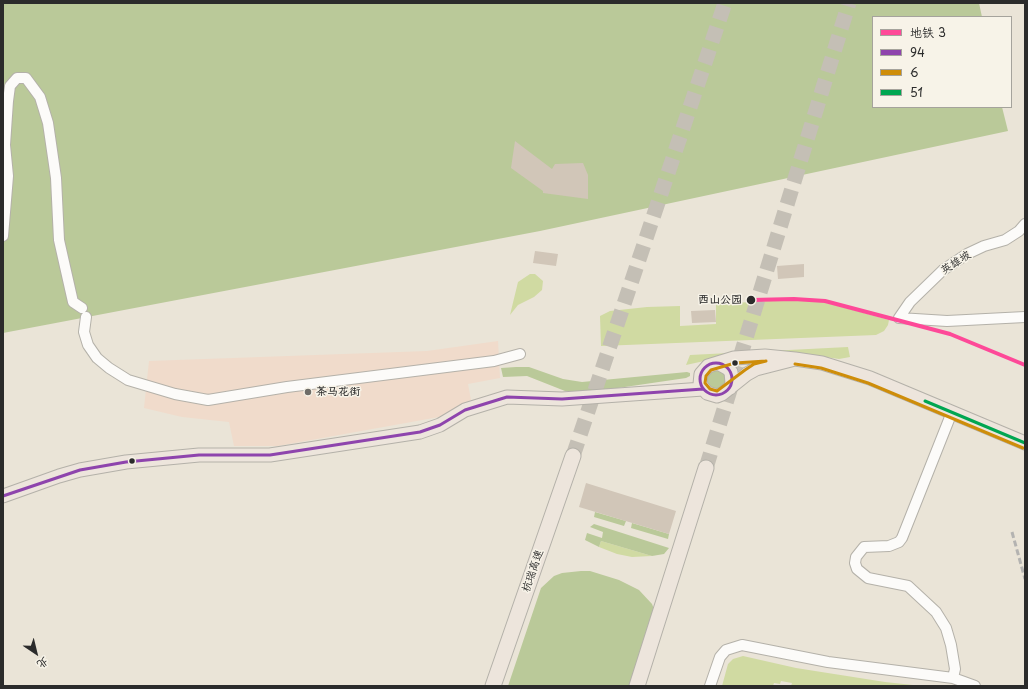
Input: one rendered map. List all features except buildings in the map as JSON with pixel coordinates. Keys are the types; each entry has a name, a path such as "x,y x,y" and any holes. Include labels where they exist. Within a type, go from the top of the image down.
{"highway":[{"name":"杭瑞高速","path":"495,679 574,456"},
{"path":"637,686 706,468"}],"main road":[{"path":"795,359 756,369 747,374 727,392 717,396 707,393 703,389 700,379 704,369 708,366 734,358 765,356 795,359 822,363 852,371 1025,443"},
{"path":"718,363 731,372 732,382 730,388"},
{"path":"3,496 65,474 126,462 199,455 270,455 420,432 440,425 465,410 507,397 562,399 703,389"}],"street":[{"path":"3,236 8,176 5,145 10,86 17,78 26,78 40,97 48,123 56,178 59,240 72,302 82,308"},
{"name":"英雄坡","path":"1025,224 1019,231 1005,240 978,249 943,270 910,302 898,318 975,320 1025,317"},
{"path":"86,317 84,332 88,345 97,358 109,368 128,380 175,394 208,400 287,387 494,361 520,354"},
{"path":"952,412 902,538 899,542 889,546 864,547 856,556 855,563 857,569 868,578 908,586 936,612 946,628 951,645 955,670 953,678"},
{"path":"710,686 720,657 726,650 742,645 828,662 953,678 975,686"}],"shaded area":[{"name":"茶马花街","path":"498,341 500,378 468,384 471,400 439,417 278,446 234,446 229,422 182,417 144,408 149,361 427,351"}],"green space":[{"path":"3,3 979,3 982,16 872,16 872,108 1002,108 1008,131 540,231 3,333"},
{"path":"530,274 535,274 543,281 542,290 534,297 518,305 510,315 518,282"},
{"path":"769,301 815,301 889,320 884,331 876,335 601,346 600,316 610,311 647,307 680,306 680,326 716,324 716,304"},
{"path":"848,347 850,357 839,359 791,352 736,354 686,365 690,355"},
{"path":"529,367 563,379 582,382 687,372 690,373 690,376 686,378 618,388 590,391 565,391 527,376 503,377 501,368"},
{"path":"712,369 723,370 727,379 723,388 713,390 705,382 706,375"},
{"path":"595,512 626,521 624,526 594,517"},
{"path":"632,523 669,534 668,539 631,528"},
{"path":"594,524 669,548 664,554 652,556 601,541 599,547 585,540 587,533 602,538 603,532 590,527"},
{"path":"601,541 652,556 632,557 617,554 599,547"},
{"path":"590,571 619,580 639,590 652,604 654,609 632,686 508,686 541,588 554,576 562,573"},
{"path":"743,656 796,668 885,682 922,686 791,686 792,683 781,681 780,684 774,683 773,686 722,686 728,664 733,659"}],"tunnel":[{"path":"573,456 725,3"},
{"path":"706,468 849,3"}],"railway":[{"path":"1012,532 1025,579"}],"metro line":[{"name":"3","path":"751,300 794,299 825,301 950,334 1025,365"}],"transit line":[{"name":"6","path":"766,361 754,364 717,391 710,389 705,383 706,376 711,370 735,363 766,361"},
{"name":"94","path":"713,363 719,363 729,370 732,379 731,385 725,392 719,395 713,395 703,388 700,382 700,376 707,366 713,363"},
{"name":"6","path":"795,364 821,368 868,383 1023,448"},
{"name":"94","path":"3,496 80,470 126,462 199,455 270,455 420,432 440,425 465,410 507,397 562,399 703,389"},
{"name":"51","path":"925,401 1025,443"}],"place":[{"name":"西山公园","path":"751,300"},
{"name":"茶马花街","path":"308,392"}]}
